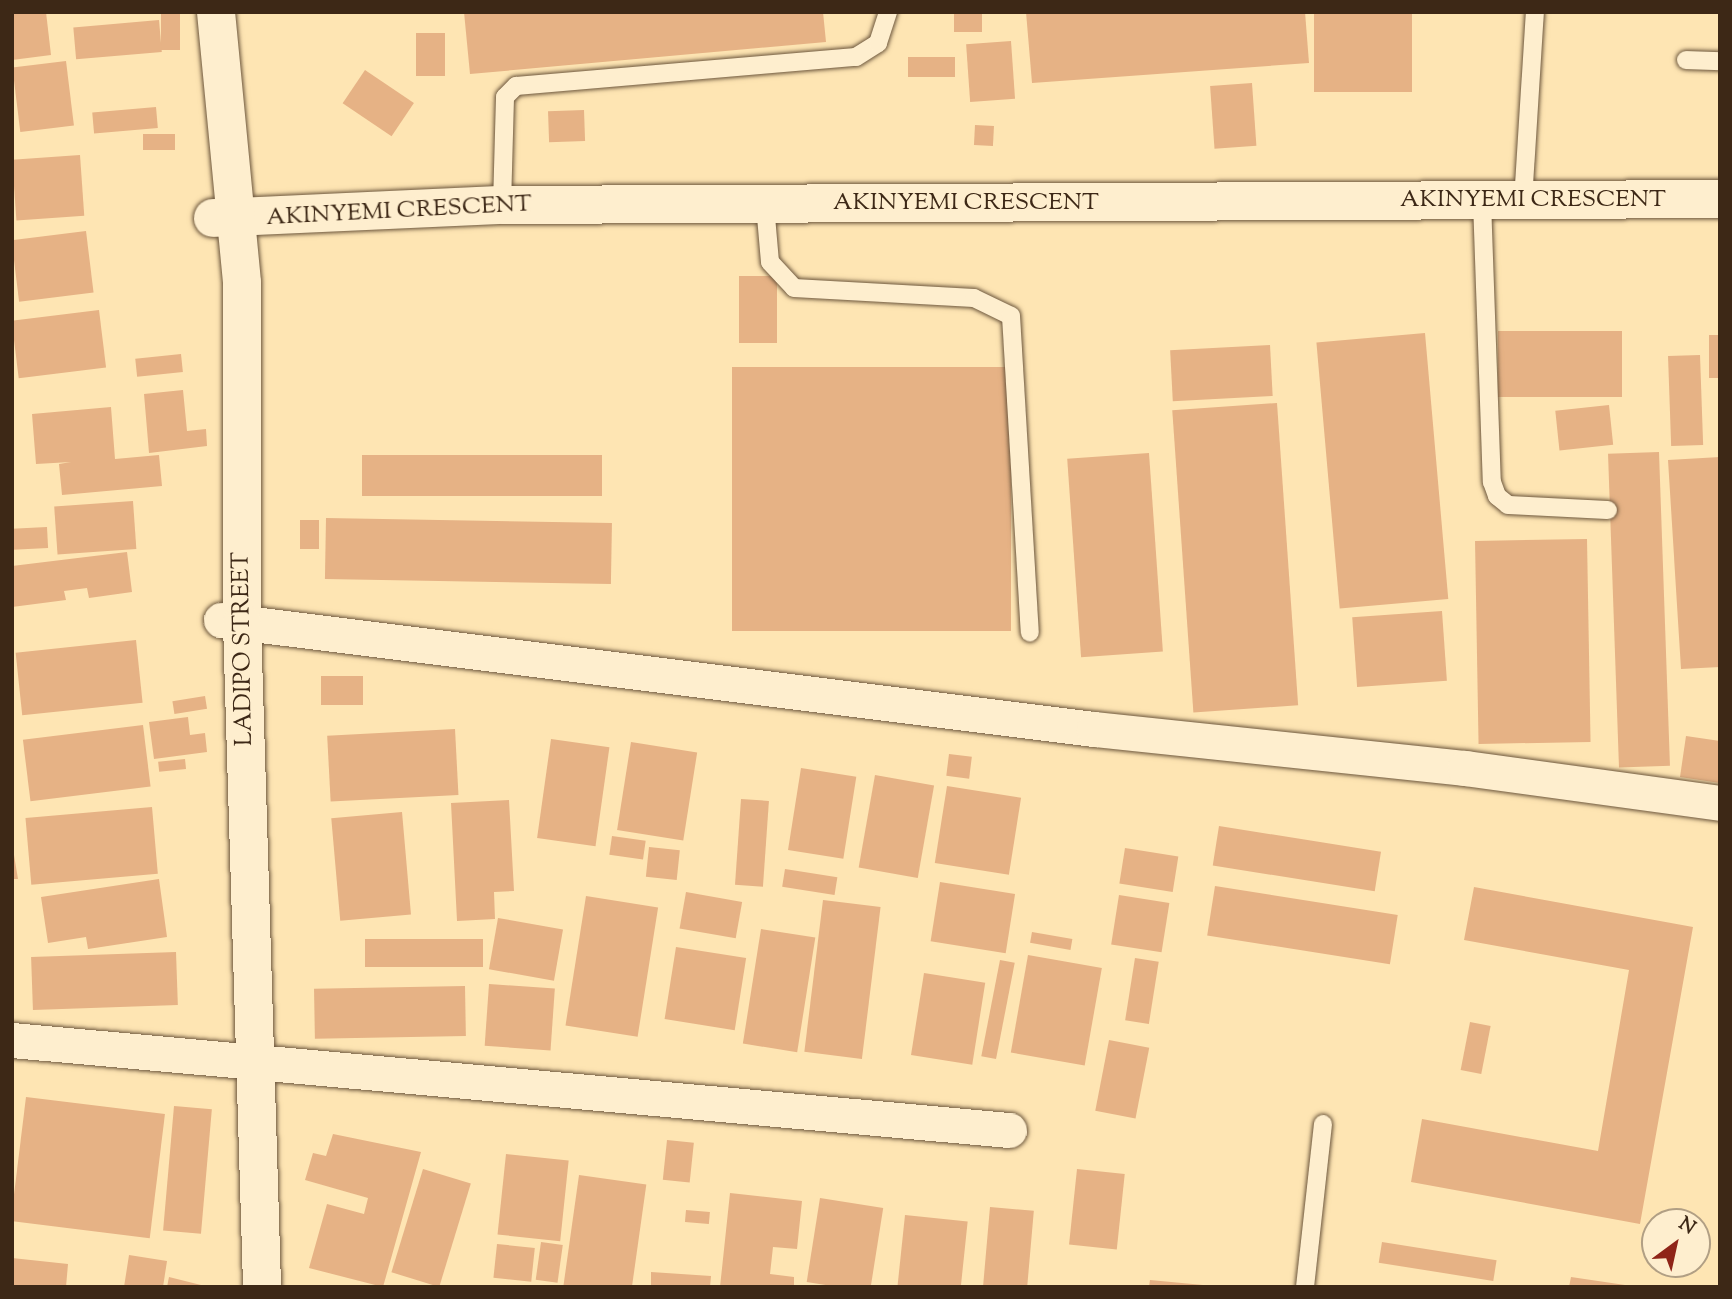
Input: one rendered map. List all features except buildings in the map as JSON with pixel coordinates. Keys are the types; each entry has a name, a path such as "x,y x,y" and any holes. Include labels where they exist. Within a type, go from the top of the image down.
{"main road":[{"name":"LADIPO STREET","path":"192,12 226,218"},
{"name":"LADIPO STREET","path":"216,12 226,218 231,622 247,1063 262,1287"},
{"name":"AKINYEMI CRESCENT","path":"226,218 502,205 1720,199"},
{"name":"LADIPO STREET","path":"236,1287 247,1063"}],"street":[{"path":"231,622 1094,729 1465,768 1720,803"},
{"path":"12,1040 1009,1130"}],"lane":[{"path":"502,205 505,97 516,86 856,57 878,43 888,12"},
{"path":"1523,201 1535,12"},
{"path":"1686,60 1720,61"},
{"path":"1482,201 1492,482 1497,496 1508,505 1608,510"},
{"path":"765,205 770,262 794,288 974,298 1011,316 1030,632"},
{"path":"1305,1287 1323,1124"}]}
